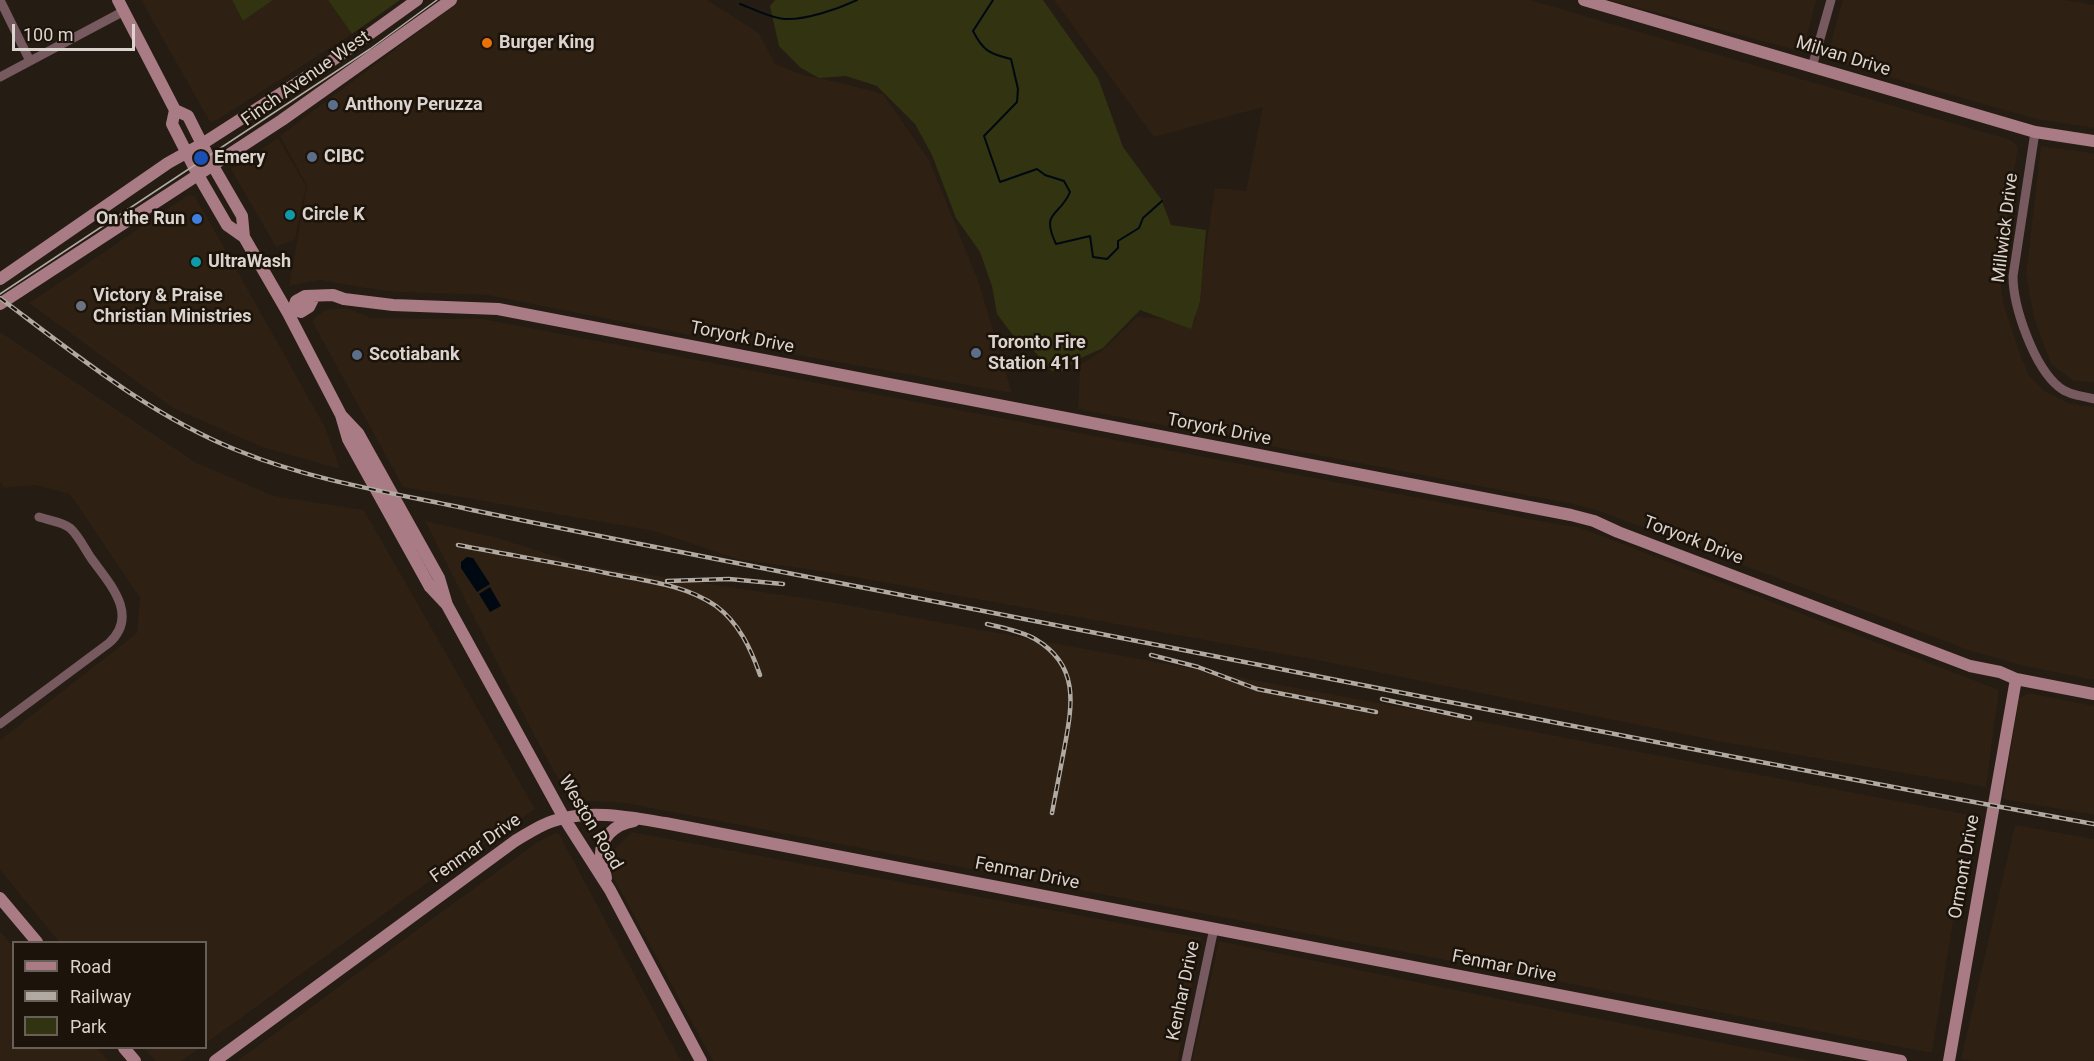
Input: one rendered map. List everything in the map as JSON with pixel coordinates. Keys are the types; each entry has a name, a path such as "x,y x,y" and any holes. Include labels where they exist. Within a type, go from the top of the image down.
{"street":[{"path":"0,0 30,62"},
{"name":"Finch Avenue West","path":"0,279 168,163 202,144 349,50 417,0"},
{"name":"Finch Avenue West","path":"0,304 282,120 451,0"},
{"name":"Milvan Drive","path":"1584,0 2035,132 2094,141"},
{"path":"1812,67 1831,0"},
{"path":"0,77 30,62 121,6"},
{"name":"Weston Road","path":"121,6 175,110 188,116 242,216 244,237"},
{"name":"Weston Road","path":"175,110 172,124 198,175 227,225 244,237 291,311 341,416 348,439 424,577 447,605 564,818 610,890 700,1061"},
{"name":"Millwick Drive","path":"2035,132 2013,276 2015,297 2031,344 2045,372 2060,388 2094,399"},
{"name":"Toryork Drive","path":"291,311 302,312 309,307 314,297 333,295 344,299 393,305 498,309 1571,515 1594,521 1970,666 2000,672 2016,679 2094,694"},
{"path":"0,724 109,643 118,633 121,623 122,610 118,595 70,528 39,517"},
{"name":"Ormont Drive","path":"1949,1061 2016,679"},
{"name":"Fenmar Drive","path":"215,1061 515,841 551,822 564,818 614,815 665,822 1901,1061"},
{"path":"610,890 601,859 604,844 618,825 644,820"},
{"path":"0,897 36,941"},
{"name":"Kenhar Drive","path":"1186,1061 1214,928"},
{"path":"126,1049 135,1061"}],"shaded area":[{"path":"141,0 232,0 243,21 273,0 328,0 352,34 217,120 210,122"},
{"path":"455,0 707,0 759,33 775,64 803,75 883,94 929,160 978,280 1012,393 730,343 487,295 397,292 320,280 289,286 307,186 280,136 434,20"},
{"path":"1054,0 1530,0 2011,140 2018,147 1999,271 2003,303 2030,377 2046,392 2071,404 2094,407 2094,680 2024,666 1968,650 1599,511 1573,504 1078,409 1080,365 1102,351 1137,317 1195,321 1215,188 1246,191 1263,107 1154,137"},
{"path":"1609,0 1816,0 1803,52"},
{"path":"1843,0 2064,0 2094,5 2094,128 2036,119 1826,59"},
{"path":"278,138 306,186 295,239 276,247 231,169"},
{"path":"2041,146 2094,153 2094,383 2072,380 2051,364 2034,318 2026,274"},
{"path":"188,195 195,196 325,427 340,469 262,447 173,408 29,303"},
{"path":"347,308 372,318 483,319 1581,528 1999,690 1986,787 1728,743 1322,661 826,572 737,559 654,531 403,487 312,321 324,310"},
{"path":"0,332 195,462 274,496 364,510 535,809 420,888 207,1042 207,941 58,941 0,870 0,740 137,633 140,598 70,494 35,485 4,488 0,482"},
{"path":"425,521 498,538 583,565 830,602 1504,726 1970,815 1932,1053 625,803 570,800 535,737"},
{"path":"467,557 473,558 490,584 477,592 461,568 461,562"},
{"path":"490,587 501,606 490,612 479,594"},
{"path":"2029,693 2094,706 2094,815 2003,799 2019,698"},
{"path":"2015,825 2094,839 2094,1061 1971,1061 1961,1059"},
{"path":"558,832 681,1061 237,1061 536,843"},
{"path":"632,832 1201,938 1178,1059 1177,1061 713,1061 611,873 614,850"},
{"path":"0,931 12,946 12,1049 98,1049 108,1061 0,1061"},
{"path":"1219,941 1495,998 1813,1061 1192,1061"},
{"path":"145,1049 199,1049 181,1061 155,1061"}],"green space":[{"path":"232,0 273,0 243,21"},
{"path":"328,0 400,0 352,34"},
{"path":"775,0 1043,0 1098,78 1123,147 1161,199 1171,225 1206,230 1200,301 1191,329 1140,310 1103,348 1077,360 1063,371 1052,371 1034,351 1015,338 997,314 992,286 980,252 956,218 932,155 915,124 877,86 846,76 819,78 801,68 779,46 770,6"}],"waterway":[{"path":"740,4 774,17 793,19 822,13 857,0"},
{"path":"993,0 973,31 988,51 1011,59 1018,89 1017,102 984,136 1000,182 1037,169 1045,175 1064,181 1070,192 1053,215 1050,225 1056,244 1090,236 1093,257 1107,259 1118,248 1118,241 1139,228 1143,218 1162,201"}],"tram line":[{"path":"0,294 370,49 437,0"}],"railway":[{"path":"0,298 115,383 175,420 239,451 325,478 734,563 2094,824"},
{"path":"458,545 652,582 692,593 716,606 738,628 760,675"},
{"path":"667,581 729,579 783,584"},
{"path":"987,624 1035,639 1050,650 1066,674 1070,688 1069,718 1052,813"},
{"path":"1151,655 1198,667 1257,689 1376,712"},
{"path":"1382,699 1470,718"}],"place":[{"name":"Burger King","path":"487,43"},
{"name":"Anthony Peruzza","path":"333,105"},
{"name":"CIBC","path":"312,157"},
{"name":"Emery","path":"201,158"},
{"name":"Circle K","path":"290,215"},
{"name":"On the Run","path":"197,219"},
{"name":"UltraWash","path":"196,262"},
{"name":"Victory & Praise Christian Ministries","path":"81,306"},
{"name":"Toronto Fire Station 411","path":"976,353"},
{"name":"Scotiabank","path":"357,355"}]}
